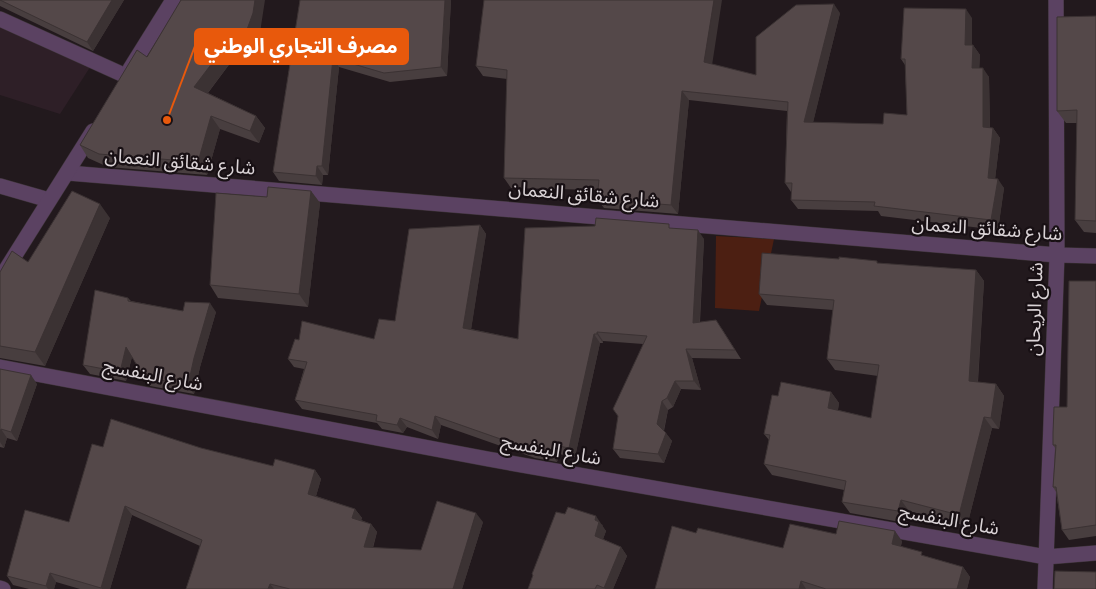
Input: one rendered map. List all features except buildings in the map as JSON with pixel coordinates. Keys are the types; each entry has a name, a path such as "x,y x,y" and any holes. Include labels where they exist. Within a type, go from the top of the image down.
{"street":[{"path":"116,92 173,0"},
{"name":"شارع الريحان","path":"1045,589 1057,255 1056,0"},
{"path":"0,19 126,76"},
{"path":"0,279 102,116"},
{"name":"شارع شقائق النعمان","path":"68,173 1057,255 1096,256"},
{"path":"0,186 49,200"},
{"name":"شارع البنفسج","path":"0,367 488,459 1046,557 1096,553"}],"shaded area":[{"path":"0,25 94,61 60,114 0,95"},
{"path":"716,236 774,239 759,311 715,308"}],"place":[{"name":"مصرف التجاري الوطني","path":"167,120"}]}
